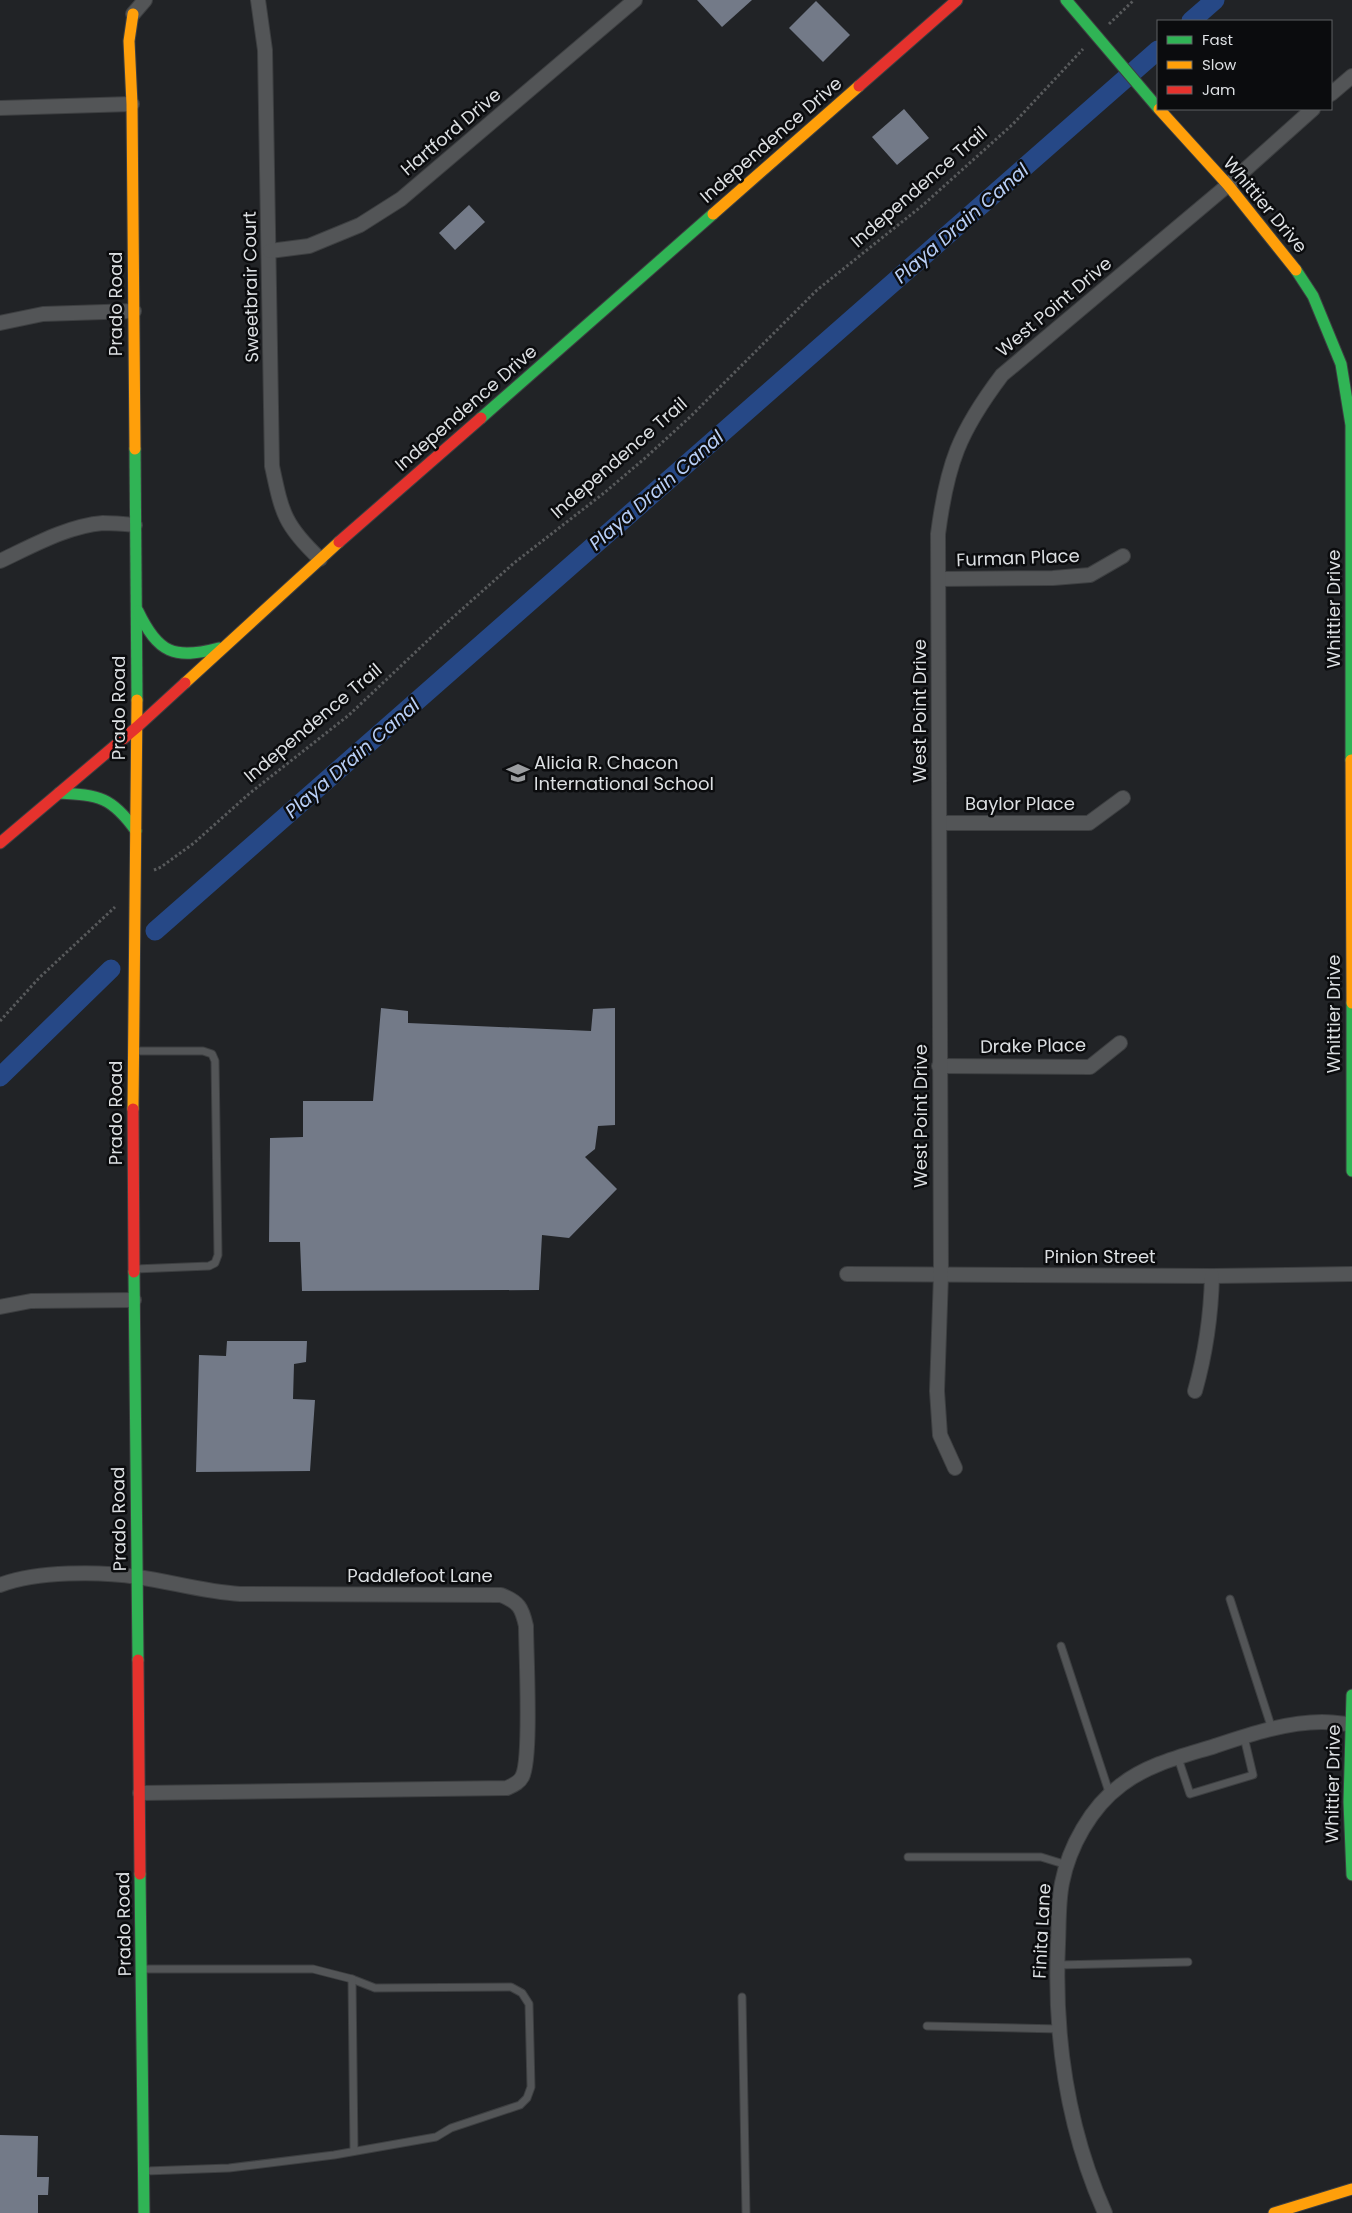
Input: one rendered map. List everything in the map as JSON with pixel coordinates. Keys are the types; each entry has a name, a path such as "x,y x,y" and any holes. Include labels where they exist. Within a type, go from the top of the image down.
{"street":[{"path":"133,14 145,0"},
{"name":"Sweetbrair Court","path":"258,0 265,50 270,251 272,466 282,511 301,541 320,559"},
{"name":"Hartford Drive","path":"270,251 317,242 360,225 401,199 635,0"},
{"name":"Independence Drive","path":"0,843 137,727 223,646 320,559 957,0"},
{"name":"Whittier Drive","path":"1066,0 1157,106"},
{"name":"Prado Road","path":"133,14 129,41 132,104 137,727 133,976 134,1300 143,1969 144,2213"},
{"path":"1332,93 1352,76"},
{"path":"0,108 132,104"},
{"name":"Whittier Drive","path":"1161,110 1228,185 1288,257 1312,296 1341,364 1351,425 1352,478 1352,1171"},
{"name":"West Point Drive","path":"955,1468 940,1435 938,1400 941,1276 938,534 944,493 959,443 977,409 1002,375 1228,185 1312,110"},
{"path":"0,323 44,314 134,311"},
{"path":"0,561 46,539 86,526 104,523 135,525"},
{"name":"Furman Place","path":"939,580 1054,578 1090,575 1123,556"},
{"path":"136,606 147,630 154,640 170,651 180,655 195,655 223,646"},
{"path":"59,793 94,794 104,797 115,804 136,831"},
{"name":"Baylor Place","path":"940,823 1089,823 1123,798"},
{"name":"Drake Place","path":"939,1066 1090,1067 1120,1043"},
{"name":"Pinion Street","path":"847,1274 941,1276 1352,1274"},
{"path":"1195,1391 1205,1355 1210,1320 1212,1276"},
{"path":"0,1307 31,1301 134,1300"},
{"name":"Paddlefoot Lane","path":"0,1584 44,1576 70,1574 137,1577 208,1592 240,1594 501,1594 513,1599 522,1607 526,1626 527,1754 523,1776 516,1784 507,1788 140,1793"},
{"name":"Whittier Drive","path":"1352,1695 1349,1802 1352,1875"},
{"name":"Finita Lane","path":"1105,2213 1077,2137 1064,2079 1060,2029 1057,1965 1060,1902 1067,1865 1077,1840 1091,1817 1110,1795 1120,1785 1139,1773 1178,1758 1272,1729 1321,1722 1352,1724"},
{"path":"1274,2213 1352,2189"}],"lane":[{"path":"134,1051 203,1051 212,1054 216,1062 218,1255 215,1263 209,1266 134,1268"},
{"path":"1230,1599 1272,1729"},
{"path":"1062,1646 1110,1795"},
{"path":"1178,1758 1190,1794 1253,1775 1244,1738"},
{"path":"908,1857 1041,1857 1067,1865"},
{"path":"1057,1965 1188,1962"},
{"path":"143,1969 312,1969 352,1979 376,1988 511,1987 522,1993 529,2004 531,2087 527,2098 520,2106 451,2128 436,2137 354,2151 230,2168 144,2171"},
{"path":"352,1979 354,2151"},
{"path":"742,1998 746,2213"},
{"path":"927,2026 1060,2029"}],"path":[{"path":"1110,23 1134,0"},
{"name":"Independence Trail","path":"154,870 194,843 250,793 349,715 398,671 442,627 514,563 604,493 644,459 690,417 817,290 923,204 1013,124 1084,48"},
{"path":"0,1021 39,978 115,907"}],"building":[{"path":"697,0 752,0 722,27"},
{"path":"816,1 850,35 823,62 789,28"},
{"path":"904,109 929,138 897,165 872,137"},
{"path":"469,205 485,222 455,250 439,233"},
{"path":"381,1008 408,1011 408,1023 591,1031 593,1009 615,1008 615,1125 598,1126 595,1149 585,1157 617,1189 569,1238 542,1235 539,1290 302,1291 300,1242 269,1242 270,1138 303,1137 303,1101 373,1101"},
{"path":"227,1341 307,1341 306,1362 294,1364 293,1399 315,1400 310,1471 196,1472 199,1355 226,1356"},
{"path":"0,2135 38,2136 37,2177 49,2177 48,2195 38,2195 38,2213 0,2213"}],"waterway":[{"name":"Playa Drain Canal","path":"1192,20 1215,0"},
{"name":"Playa Drain Canal","path":"155,931 1157,51"},
{"name":"Playa Drain Canal","path":"0,1077 111,969"}],"traffic: fast":[{"path":"1066,0 1157,107"},
{"path":"481,418 713,214"},
{"path":"1296,270 1313,296 1341,364 1351,425 1351,760"},
{"path":"135,449 137,700"},
{"path":"138,611 153,636 169,650 179,653 190,653 219,648"},
{"path":"59,793 85,795 103,800 119,811 136,831"},
{"path":"1352,1003 1352,1171"},
{"path":"134,1272 138,1660"},
{"path":"1352,1695 1349,1802 1352,1875"},
{"path":"140,1874 144,2213"}],"traffic: slow":[{"path":"133,14 129,41 132,104 135,449"},
{"path":"713,214 859,86"},
{"path":"1160,110 1228,185 1296,270"},
{"path":"185,683 339,542"},
{"path":"133,1109 137,700"},
{"path":"1351,760 1352,1003"},
{"path":"1274,2213 1352,2189"}],"traffic: jam":[{"path":"859,86 957,0"},
{"path":"339,542 481,418"},
{"path":"0,843 137,727 185,683"},
{"path":"133,1109 134,1272"},
{"path":"138,1660 140,1874"}],"place":[{"name":"Alicia R. Chacon International School","path":"518,773"}]}
